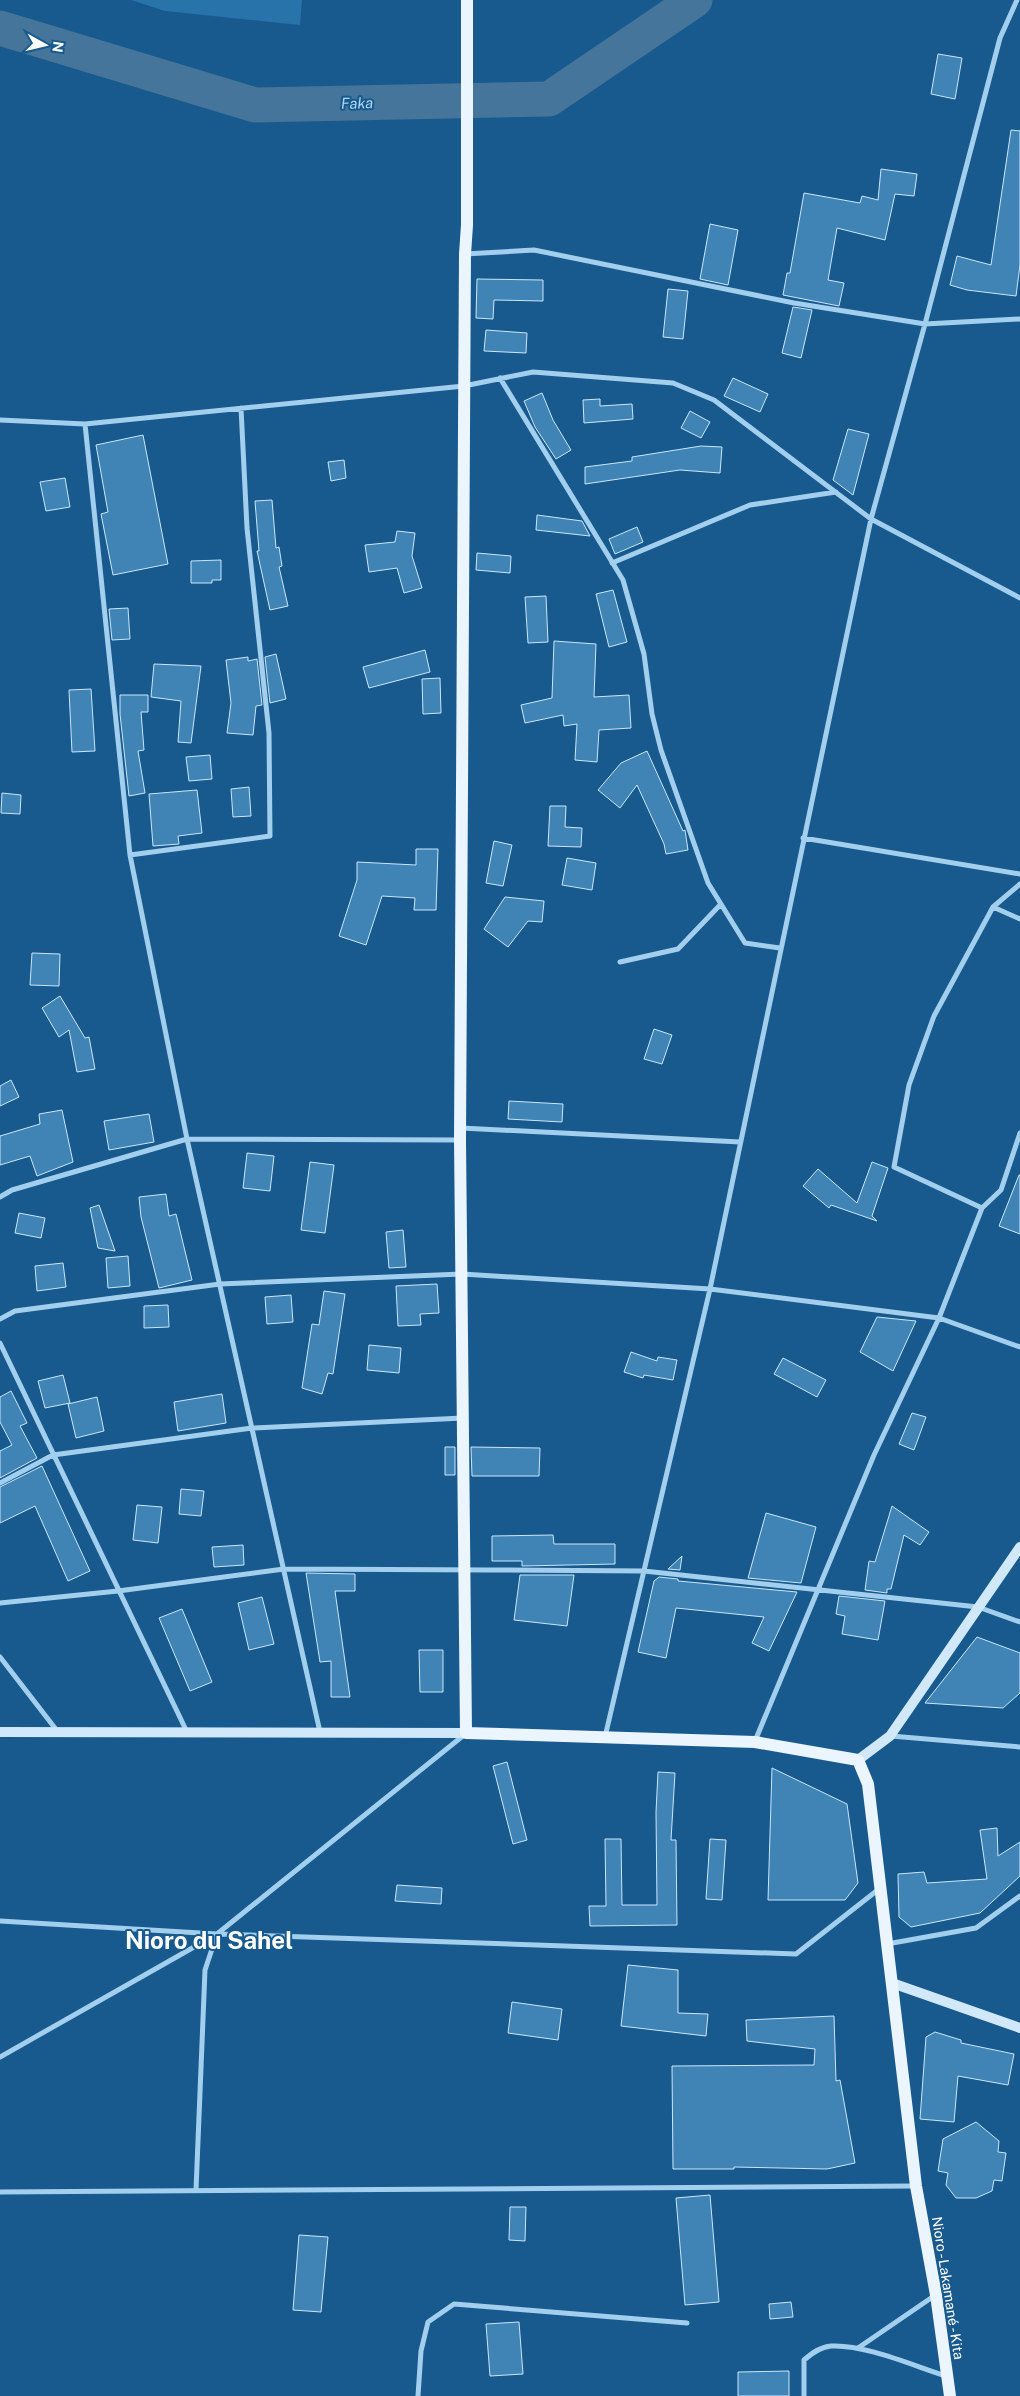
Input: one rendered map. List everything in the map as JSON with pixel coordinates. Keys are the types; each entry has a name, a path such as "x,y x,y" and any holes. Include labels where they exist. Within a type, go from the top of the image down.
{"main road":[{"path":"467,5 460,1134 466,1733 755,1742 858,1760"},
{"name":"Nioro - Lakamané - Kita","path":"858,1760 868,1784 916,2186 936,2295 950,2396"}],"street":[{"path":"605,1737 710,1289 871,519 926,324 1000,38 1017,0"},
{"path":"465,254 534,250 794,303 926,324 1020,319"},
{"path":"0,420 84,424 464,386 533,372 673,383 714,400 871,519 1020,598"},
{"path":"500,378 623,580 644,654 652,714 661,750 708,882 745,943 780,948"},
{"path":"130,855 270,836 269,733 247,528 242,408"},
{"path":"84,424 130,855 188,1140 320,1733"},
{"path":"612,563 750,505 836,492"},
{"path":"803,838 1020,874"},
{"path":"982,1208 894,1167 909,1085 934,1016 993,907 1020,884"},
{"path":"620,962 678,949 720,904"},
{"path":"993,907 1020,919"},
{"path":"755,1742 874,1455 939,1318 982,1208 1002,1190 1020,1133"},
{"path":"0,1197 12,1190 188,1140 460,1134 740,1142"},
{"path":"0,1319 15,1311 220,1284 462,1274 710,1289 939,1318 1020,1348"},
{"path":"0,1343 187,1733"},
{"path":"0,1483 53,1455 252,1428 463,1418"},
{"path":"858,1760 890,1736 1020,1547"},
{"path":"0,1602 118,1591 284,1569 644,1570 978,1607 1020,1622"},
{"path":"0,1657 58,1732"},
{"path":"0,1732 466,1733"},
{"path":"0,2057 217,1934 466,1733"},
{"path":"890,1736 1020,1747"},
{"path":"0,1921 217,1934 796,1954 880,1888"},
{"path":"887,1944 976,1928 1020,1896"},
{"path":"196,2190 205,1970 217,1934"},
{"path":"892,1983 1020,2028"},
{"path":"0,2192 916,2186"},
{"path":"858,2348 936,2295"},
{"path":"418,2396 421,2351 428,2322 454,2304 687,2323"},
{"path":"804,2396 804,2360 814,2351 830,2346 858,2348 946,2376"}],"shaded area":[{"path":"131,0 302,0 300,25 165,11"}],"building":[{"path":"938,54 962,58 955,99 931,94"},
{"path":"1011,130 1020,131 1020,265 1016,296 967,290 950,285 957,256 991,265"},
{"path":"881,169 917,174 914,196 895,194 885,240 837,228 828,280 844,283 839,306 783,295 787,273 790,273 804,193 860,203 862,196 878,200"},
{"path":"710,224 738,230 728,285 700,279"},
{"path":"477,279 543,280 543,301 494,300 493,319 476,318"},
{"path":"668,289 688,291 683,339 663,337"},
{"path":"793,307 812,310 801,358 782,353"},
{"path":"486,330 527,333 526,353 484,351"},
{"path":"733,378 768,394 760,412 724,396"},
{"path":"542,393 553,420 571,450 556,459 535,427 524,401"},
{"path":"600,399 600,406 632,404 633,419 584,423 583,400"},
{"path":"690,411 710,422 701,438 681,428"},
{"path":"848,429 869,434 853,495 833,480"},
{"path":"143,435 168,564 113,575 101,514 108,512 96,445"},
{"path":"701,446 722,447 720,473 680,470 585,484 585,467 632,461 632,457"},
{"path":"344,460 346,478 331,481 328,462"},
{"path":"65,478 70,507 46,511 40,482"},
{"path":"272,500 276,548 279,547 282,566 279,567 288,606 270,610 257,551 259,551 255,501"},
{"path":"537,515 582,521 590,536 536,530"},
{"path":"637,527 643,542 615,554 609,539"},
{"path":"397,531 415,533 412,556 422,588 404,593 397,568 369,572 365,545 395,542"},
{"path":"477,553 511,556 510,573 476,570"},
{"path":"221,560 221,580 212,580 212,583 191,583 191,561"},
{"path":"613,590 627,642 609,647 596,594"},
{"path":"546,596 548,642 528,643 525,597"},
{"path":"128,608 130,639 112,640 109,609"},
{"path":"554,641 596,644 594,697 629,695 631,728 599,730 597,762 575,760 577,724 564,726 563,715 525,723 521,705 552,698"},
{"path":"425,650 430,672 369,688 363,667"},
{"path":"276,654 286,699 270,703 265,657"},
{"path":"248,657 248,661 257,659 262,705 256,706 253,735 227,733 231,703 226,660"},
{"path":"154,664 201,666 191,743 178,742 181,701 151,697"},
{"path":"440,678 441,713 423,714 422,679"},
{"path":"91,689 95,751 72,752 69,690"},
{"path":"120,695 148,695 148,712 141,712 144,750 138,751 145,793 129,796 120,714"},
{"path":"647,751 683,831 685,830 688,850 666,854 664,844 637,785 620,808 598,790 621,763"},
{"path":"210,755 212,779 189,781 186,757"},
{"path":"249,787 251,816 233,817 231,789"},
{"path":"197,790 202,833 178,836 179,844 153,846 149,794"},
{"path":"2,793 21,795 20,814 1,813"},
{"path":"550,806 566,806 565,827 582,828 581,847 548,846"},
{"path":"494,841 512,845 503,886 486,883"},
{"path":"416,849 438,849 436,910 414,910 415,898 382,896 366,945 339,936 357,880 357,862 416,865"},
{"path":"567,858 596,863 592,890 562,885"},
{"path":"505,897 544,901 542,922 528,921 508,947 484,929"},
{"path":"32,953 60,954 59,986 30,985"},
{"path":"60,996 85,1038 89,1037 95,1069 77,1072 69,1030 59,1037 42,1008"},
{"path":"654,1029 672,1035 662,1064 644,1059"},
{"path":"11,1080 19,1097 0,1106 0,1086"},
{"path":"509,1101 563,1104 562,1122 508,1119"},
{"path":"62,1110 73,1162 37,1176 30,1156 0,1165 0,1136 40,1124 39,1114"},
{"path":"149,1114 154,1142 109,1150 104,1121"},
{"path":"247,1153 274,1156 270,1191 243,1188"},
{"path":"310,1162 334,1165 325,1233 301,1230"},
{"path":"872,1162 888,1168 872,1216 877,1221 831,1205 829,1208 803,1186 818,1169 857,1203"},
{"path":"1020,1175 1020,1234 999,1226"},
{"path":"166,1194 169,1216 176,1214 192,1280 159,1288 141,1217 139,1197"},
{"path":"99,1205 115,1251 98,1248 90,1208"},
{"path":"19,1213 45,1218 41,1238 15,1233"},
{"path":"403,1230 406,1267 389,1268 386,1232"},
{"path":"128,1256 130,1286 108,1288 106,1258"},
{"path":"63,1263 66,1287 37,1291 35,1266"},
{"path":"437,1284 439,1313 420,1314 421,1325 398,1326 396,1286"},
{"path":"324,1291 345,1294 333,1374 328,1373 322,1394 302,1388 312,1324 319,1325"},
{"path":"291,1295 293,1322 267,1324 265,1297"},
{"path":"168,1305 169,1327 144,1328 144,1306"},
{"path":"877,1317 916,1321 893,1371 860,1352"},
{"path":"369,1345 401,1348 399,1373 367,1370"},
{"path":"631,1352 657,1361 658,1357 677,1360 673,1380 644,1375 643,1378 624,1372"},
{"path":"783,1358 826,1380 817,1397 774,1374"},
{"path":"63,1375 70,1403 45,1408 38,1381"},
{"path":"11,1391 27,1423 20,1426 37,1458 0,1478 0,1451 12,1445 0,1422 0,1397"},
{"path":"222,1394 226,1423 178,1431 174,1402"},
{"path":"97,1397 104,1431 76,1438 68,1404"},
{"path":"912,1413 926,1417 914,1450 899,1444"},
{"path":"445,1447 455,1447 455,1475 445,1475"},
{"path":"471,1447 540,1448 539,1476 472,1476"},
{"path":"42,1466 90,1571 68,1581 35,1506 0,1523 0,1487"},
{"path":"181,1489 204,1491 201,1516 179,1514"},
{"path":"137,1505 162,1507 158,1543 133,1540"},
{"path":"892,1506 929,1532 920,1545 904,1535 891,1589 887,1589 887,1593 865,1590 869,1561 875,1562"},
{"path":"766,1513 816,1527 801,1583 748,1578"},
{"path":"553,1535 554,1544 615,1544 615,1564 522,1566 522,1561 492,1561 492,1536"},
{"path":"243,1545 244,1565 214,1567 212,1547"},
{"path":"682,1556 680,1570 668,1569"},
{"path":"306,1573 355,1574 355,1591 335,1591 350,1697 331,1697 331,1661 320,1662"},
{"path":"520,1575 574,1575 567,1626 514,1620"},
{"path":"659,1577 678,1579 678,1581 797,1592 769,1651 752,1643 764,1617 676,1608 666,1658 638,1652 654,1581"},
{"path":"839,1596 885,1601 878,1640 842,1634 845,1616 836,1614"},
{"path":"262,1597 274,1644 249,1650 238,1603"},
{"path":"182,1609 212,1682 190,1691 159,1618"},
{"path":"977,1637 1020,1653 1020,1693 1003,1708 925,1703"},
{"path":"419,1650 443,1650 443,1692 420,1692"},
{"path":"507,1762 527,1840 513,1844 493,1766"},
{"path":"772,1768 847,1804 858,1883 845,1900 768,1900"},
{"path":"658,1772 675,1773 671,1840 676,1840 677,1925 590,1926 589,1906 606,1906 605,1839 621,1839 622,1905 657,1905 656,1812"},
{"path":"997,1828 998,1856 1020,1842 1020,1876 980,1913 911,1927 899,1917 898,1874 924,1872 927,1883 987,1879 980,1830"},
{"path":"710,1839 726,1840 722,1900 706,1899"},
{"path":"397,1885 442,1888 441,1904 395,1901"},
{"path":"628,1965 678,1970 678,2013 708,2014 706,2036 621,2026"},
{"path":"512,2002 562,2009 558,2040 508,2033"},
{"path":"834,2016 836,2081 840,2080 855,2163 827,2169 734,2167 734,2169 673,2169 672,2066 814,2065 815,2049 747,2041 746,2020"},
{"path":"935,2032 961,2040 961,2043 1014,2054 1008,2085 958,2076 954,2122 920,2119 926,2037"},
{"path":"976,2122 999,2141 998,2152 1006,2153 1002,2181 994,2180 992,2191 976,2198 956,2198 946,2185 948,2173 938,2171 943,2139"},
{"path":"710,2195 719,2302 685,2305 676,2198"},
{"path":"510,2207 526,2207 525,2241 509,2240"},
{"path":"299,2235 328,2237 321,2312 293,2310"},
{"path":"791,2302 793,2317 770,2319 769,2304"},
{"path":"519,2322 523,2374 490,2376 486,2324"},
{"path":"789,2371 789,2396 738,2396 738,2372"}],"waterway":[{"name":"Faka","path":"0,28 255,105 549,99 695,0"}],"district":[{"name":"Nioro du Sahel","path":"209,1940"}]}
